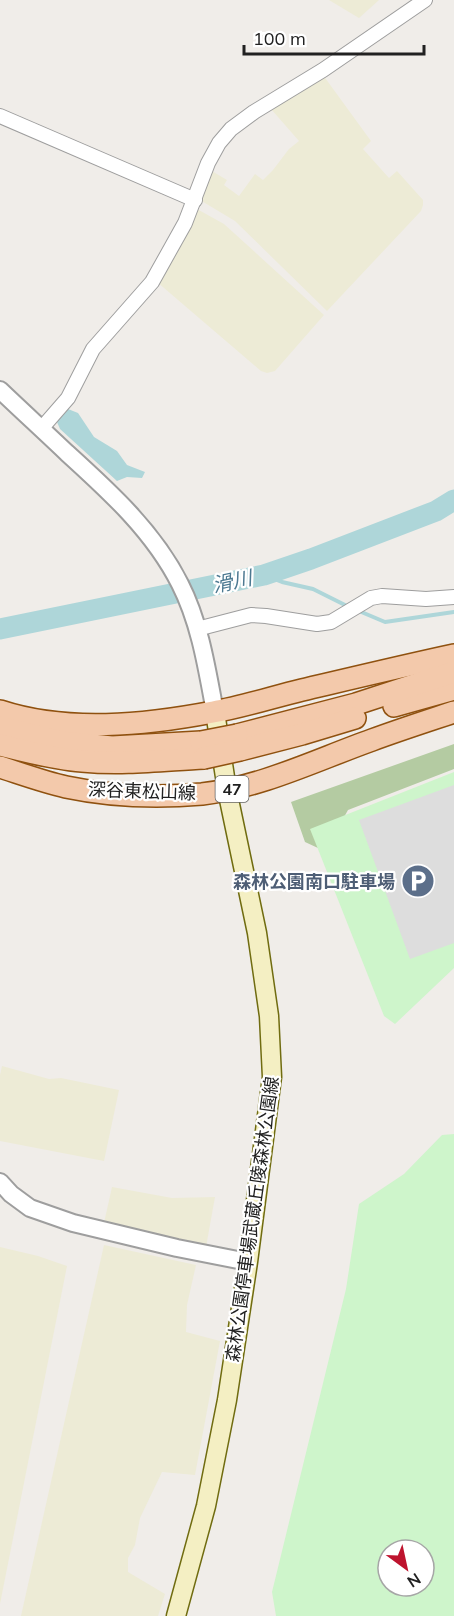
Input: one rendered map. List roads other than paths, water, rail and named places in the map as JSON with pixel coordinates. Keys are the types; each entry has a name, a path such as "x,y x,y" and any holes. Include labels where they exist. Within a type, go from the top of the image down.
{"main road":[{"path":"0,711 20,718 67,724 161,720 215,712 454,656"},
{"name":"47","path":"238,742 454,672"},
{"name":"47","path":"238,742 302,734 454,689"},
{"name":"森林公園停車場武蔵丘陵森林公園線","path":"176,1616 206,1506 227,1400 272,1077 269,1016 257,933 227,790 215,712"},
{"name":"深谷東松山線","path":"0,767 65,786 102,793 177,795 227,790 283,774 371,740 454,712"},
{"name":"深谷東松山線","path":"0,728 61,742 112,747 202,750"},
{"name":"深谷東松山線","path":"0,745 34,754 81,761 133,763 238,742"}],"street":[{"path":"41,429 68,398 93,349 152,282 185,224 208,163 219,143 231,129 425,0"},
{"path":"0,116 195,200"},
{"path":"0,390 107,489 134,518 169,562 181,585 195,622 215,712"},
{"path":"195,622 251,615 317,624 331,622 371,598 382,596 426,599 454,597"},
{"path":"0,1182 11,1194 30,1208 73,1223 248,1262"}],"water":[{"path":"68,409 78,413 94,437 117,451 127,465 145,472 142,478 127,477 117,481 60,429 57,422"}],"waterway":[{"name":"滑川","path":"0,629 264,575 436,511 454,500"},
{"path":"264,575 313,589 349,607"},
{"path":"359,611 385,622 454,612"}],"place":[{"name":"森林公園南口駐車場","path":"418,881"}]}
